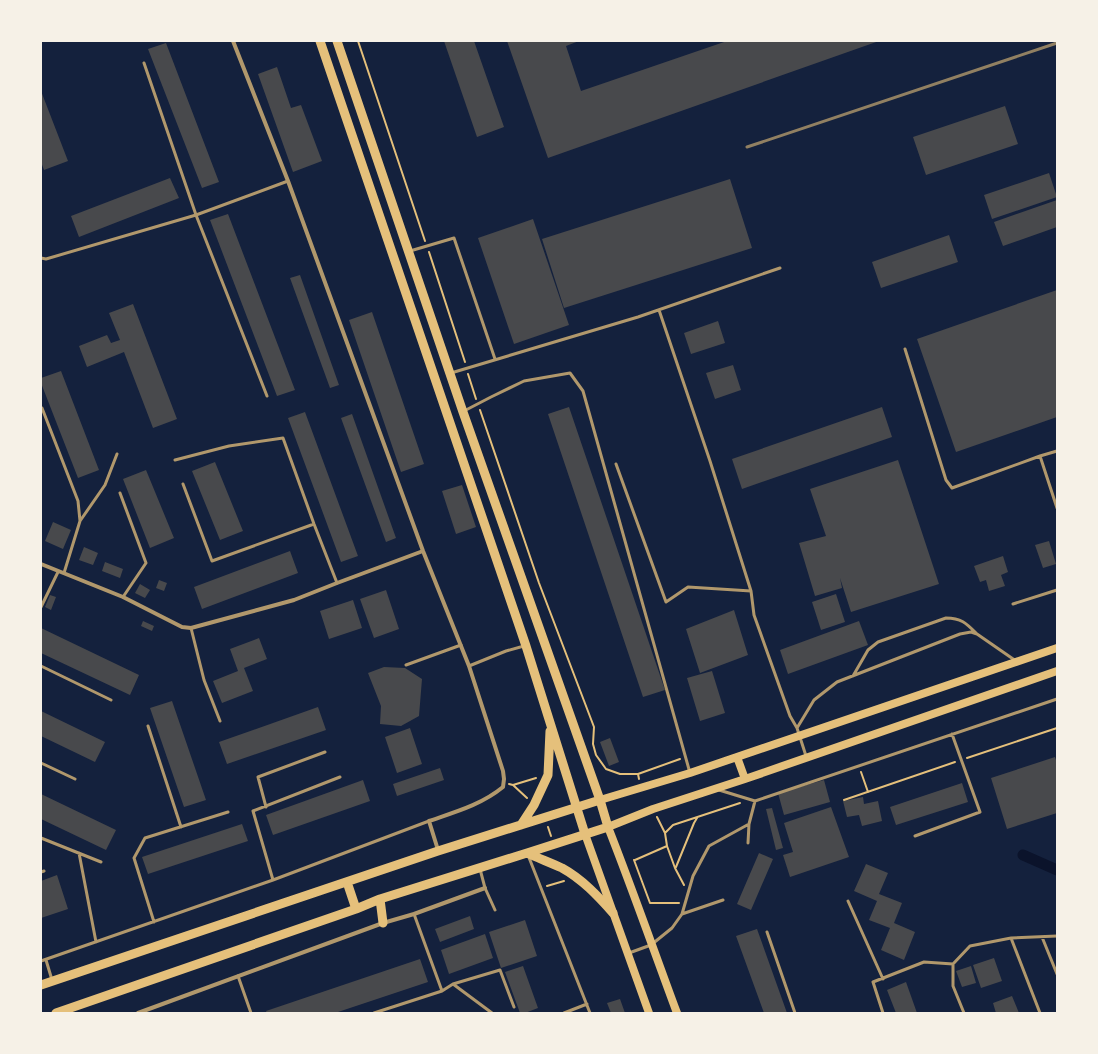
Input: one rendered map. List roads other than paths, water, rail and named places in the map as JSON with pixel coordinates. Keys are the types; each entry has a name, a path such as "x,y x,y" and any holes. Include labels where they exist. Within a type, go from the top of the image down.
{"main road":[{"path":"320,41 526,646 585,834 649,1013"},
{"path":"337,41 463,412 600,800 608,827 677,1013"},
{"path":"41,986 438,851 690,773 737,757 798,732 1057,648"},
{"path":"56,1013 356,909 380,899 527,854 608,827 653,809 807,758 1057,671"},
{"path":"520,825 534,805 548,775 550,723"},
{"path":"737,757 745,779"},
{"path":"527,854 561,868 580,880 598,896 613,913"},
{"path":"347,882 356,909"},
{"path":"380,899 383,923"}],"street":[{"path":"233,41 288,181 423,551 470,666 503,771 503,787 495,794 469,808 429,821 438,851"},
{"path":"41,564 123,598 182,627 191,628 294,600 337,582 423,551"},
{"path":"138,1013 383,923 414,914 485,888"}],"lane":[{"path":"144,63 196,215 267,396"},
{"path":"41,258 46,259 196,215 288,181"},
{"path":"409,252 454,238 495,360"},
{"path":"450,373 631,319 780,268"},
{"path":"659,310 710,461 751,591 754,615 790,716 798,732 807,758"},
{"path":"905,349 946,480 952,488 1057,451"},
{"path":"463,412 524,380 570,373 583,391 690,773"},
{"path":"42,408 78,501 80,521"},
{"path":"175,460 229,446 283,438 337,582"},
{"path":"64,573 80,521 105,485 117,454"},
{"path":"1040,456 1057,508"},
{"path":"616,464 666,602 688,587 751,591"},
{"path":"183,484 212,561 314,524"},
{"path":"120,493 146,563 123,598"},
{"path":"41,607 58,572"},
{"path":"1012,604 1057,590"},
{"path":"853,676 868,650 878,642 946,618 955,618 965,622 977,634 1016,662"},
{"path":"191,628 204,680 220,721"},
{"path":"798,732 814,700 837,682 960,634 971,632 977,634"},
{"path":"406,665 461,645"},
{"path":"470,666 526,646"},
{"path":"41,666 111,700"},
{"path":"715,789 755,801 1057,699"},
{"path":"148,726 181,827"},
{"path":"915,836 980,812 952,734"},
{"path":"266,807 258,777 325,752"},
{"path":"41,763 75,779"},
{"path":"273,880 253,812 340,777"},
{"path":"748,843 748,824 755,801"},
{"path":"154,922 134,858 145,838 228,812"},
{"path":"41,961 273,880 429,821"},
{"path":"628,954 651,945 672,928 682,914 693,876 709,846 748,824"},
{"path":"41,838 101,862"},
{"path":"79,854 96,942"},
{"path":"527,854 590,1013"},
{"path":"479,868 485,888 495,910"},
{"path":"682,914 723,900"},
{"path":"848,901 882,979"},
{"path":"414,914 442,990"},
{"path":"767,932 795,1013"},
{"path":"964,1013 953,986 953,964 970,946 1011,938 1057,936"},
{"path":"1042,937 1057,974"},
{"path":"1011,938 1040,1013"},
{"path":"46,960 53,981"},
{"path":"883,1013 872,982 924,962 953,964"},
{"path":"374,1013 442,990 453,984 500,970 514,1007"},
{"path":"238,976 250,1013"},
{"path":"453,984 492,1013"},
{"path":"564,1013 587,1004"}],"waterway":[{"path":"1023,855 1057,870"}],"railway":[{"path":"747,147 1057,43"}]}
